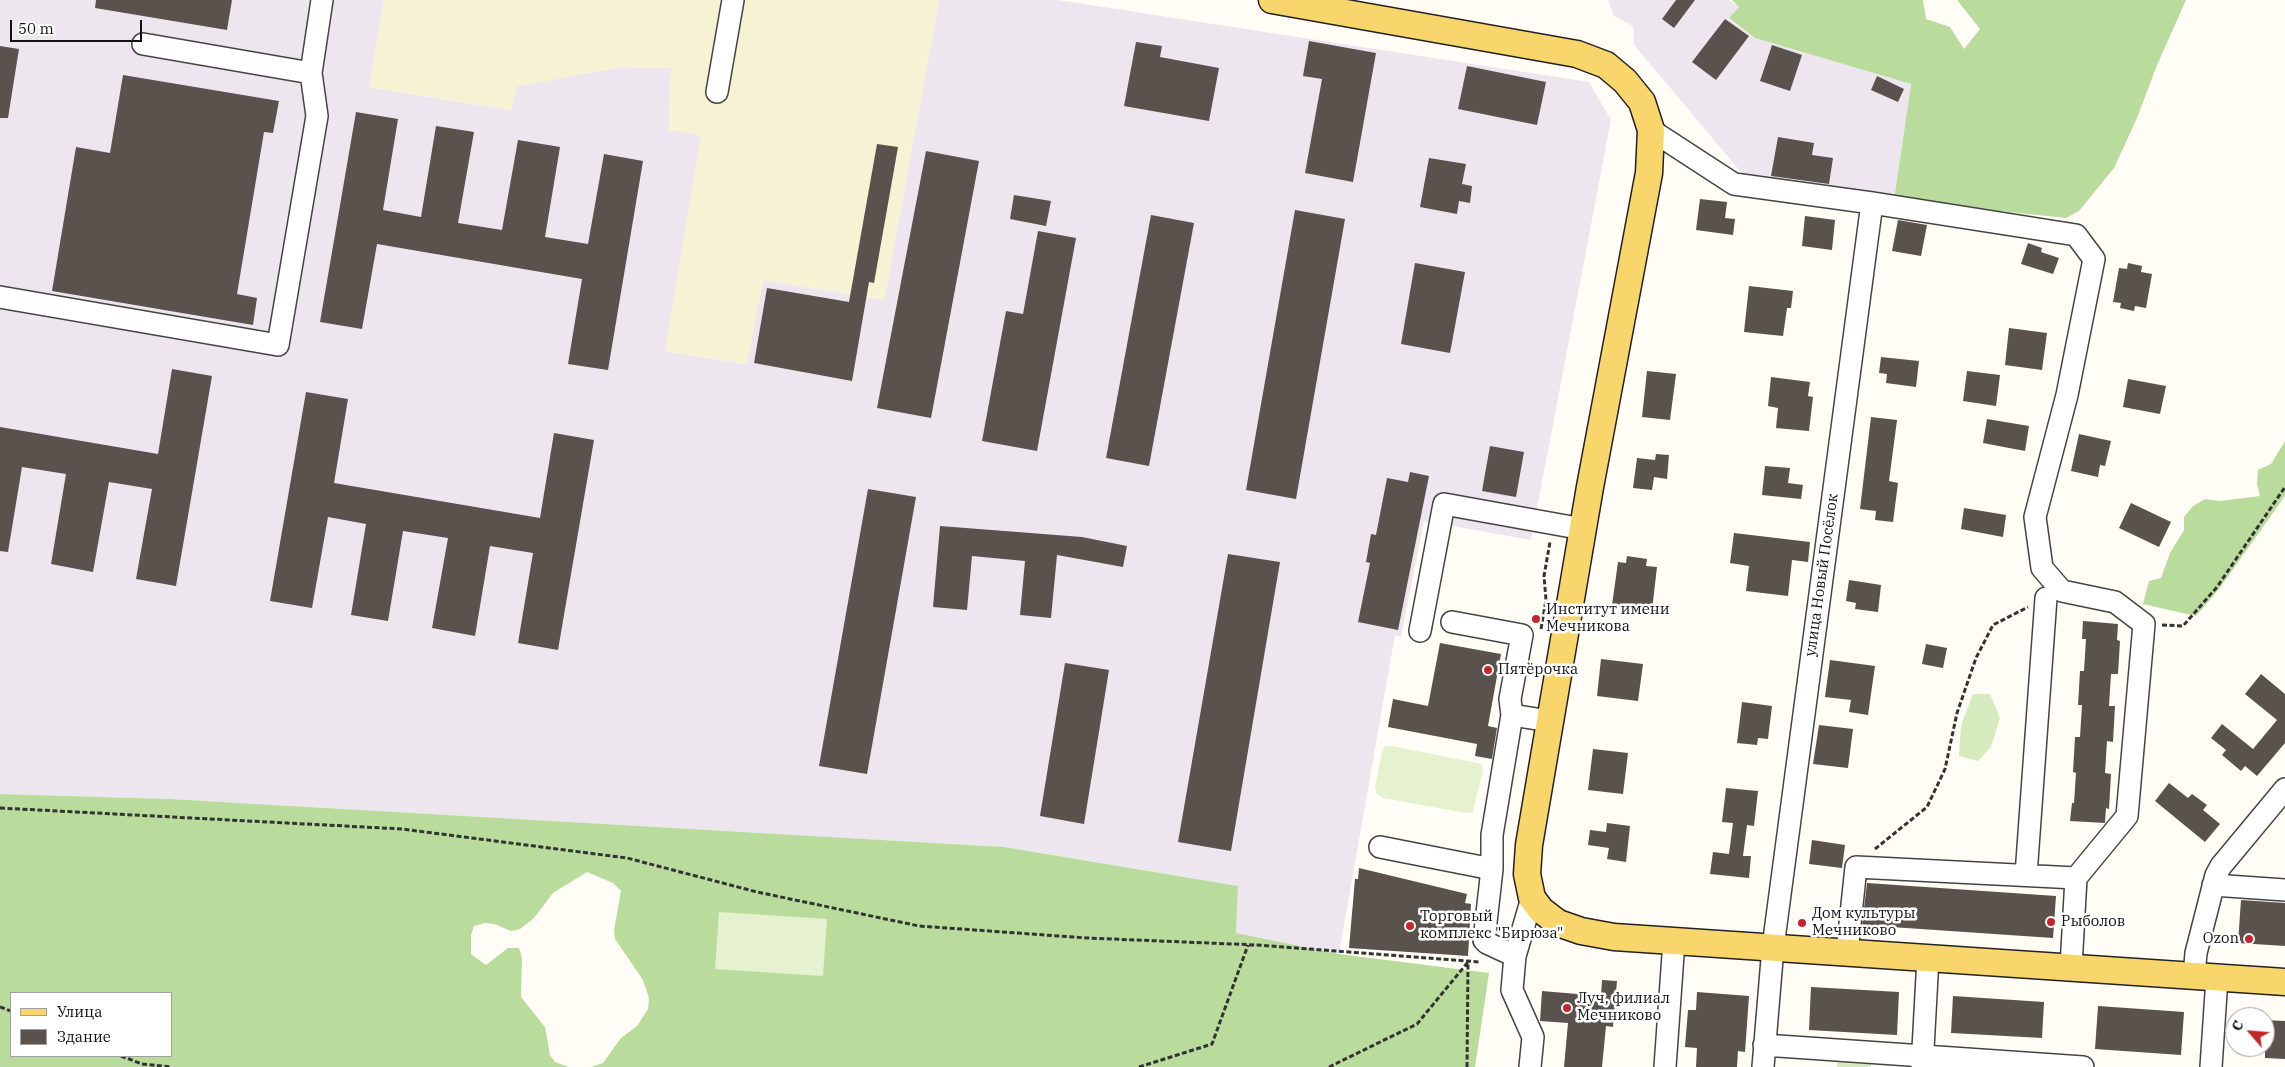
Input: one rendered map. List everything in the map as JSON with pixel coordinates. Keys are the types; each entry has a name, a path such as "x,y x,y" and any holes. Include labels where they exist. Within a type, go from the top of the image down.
{"main road":[{"path":"1272,0 1577,54 1606,65 1625,81 1642,102 1651,130 1649,173 1583,529 1528,845 1527,874 1532,898 1541,910 1558,923 1581,931 1614,937 2285,982"}],"street":[{"path":"0,297 278,345 316,116 311,73 322,0"},
{"path":"717,92 733,0"},
{"path":"143,44 311,73"},
{"path":"1651,130 1734,184 1872,203 2076,235 2094,259 2067,395 2035,517 2042,568 2062,591 2115,602 2144,624 2126,816 2076,878 2071,968"},
{"name":"улица Новый Посёлок","path":"1763,1067 1773,947 1872,203"},
{"path":"1420,631 1444,504 1583,529"},
{"path":"2026,875 2046,598"},
{"path":"1452,622 1522,635 1510,699 1512,715 1492,835 1492,869 1483,936 1487,943 1507,952"},
{"path":"1512,715 1549,721"},
{"path":"2211,1067 2205,977 2196,953 2213,885 2221,866 2285,789"},
{"path":"1380,846 1492,869"},
{"path":"1847,952 1856,867 2076,878"},
{"path":"2213,885 2285,890"},
{"path":"1530,1067 1533,1037 1512,990 1507,952 1532,898"},
{"path":"1665,1067 1674,941"},
{"path":"1922,1061 1928,958"},
{"path":"1764,1045 1922,1061 2083,1067"}],"path":[{"path":"2144,624 2183,626 2217,587 2285,486"},
{"path":"1540,632 1546,600 1544,576 1553,524"},
{"path":"1856,867 1870,852 1927,807 1945,769 1957,713 1976,658 1992,625 2046,598"},
{"path":"0,808 402,829 627,858 758,892 919,926 1087,938 1248,945 1488,963 1507,952"},
{"path":"1139,1067 1212,1044 1248,945"},
{"path":"1328,1067 1417,1024 1468,962"},
{"path":"1467,1067 1468,962"},
{"path":"124,1057 142,1064 171,1067"}],"shaded area":[{"path":"0,0 384,0 369,87 511,110 516,86 621,67 671,68 669,129 701,135 666,351 746,364 763,280 884,300 939,0 1058,0 1589,82 1611,120 1531,540 1424,521 1401,637 1395,635 1339,954 1236,933 1238,886 1004,847 170,799 0,794"},
{"path":"384,0 939,0 884,300 763,280 747,364 665,351 701,135 669,130 671,68 621,67 517,86 511,110 369,87"},
{"path":"1608,0 1729,0 1739,7 1729,19 1755,38 1911,84 1894,200 1746,178 1634,45 1633,26 1614,16"}],"green space":[{"path":"1732,0 1923,0 1926,19 1950,27 1964,49 1980,29 1957,0 2186,0 2114,168 2079,211 2066,218 1894,200 1911,84 1755,38 1729,18 1739,7"},
{"path":"2285,441 2285,496 2219,589 2196,616 2143,604 2149,581 2161,578 2170,553 2184,530 2184,517 2193,506 2205,499 2219,501 2260,496 2257,484 2258,470 2271,464"},
{"path":"1973,694 1990,694 2000,718 1991,747 1978,761 1959,756 1961,725"},
{"path":"1385,746 1482,764 1483,770 1473,812 1466,813 1383,798 1377,794 1375,788 1382,752"},
{"path":"0,794 170,799 1004,847 1238,886 1236,933 1339,954 1489,973 1475,1067 591,1067 603,1063 621,1038 637,1026 648,1009 649,998 643,980 615,939 614,930 621,891 613,883 587,872 553,893 534,918 520,929 511,931 494,924 485,923 474,926 471,935 471,954 486,965 508,948 519,948 522,958 521,997 545,1027 550,1055 555,1062 569,1067 0,1067"},
{"path":"719,912 827,919 823,976 715,969"},
{"path":"1837,1057 1871,1060 1871,1067 1837,1067"}],"building":[{"path":"96,0 232,0 227,30 95,8"},
{"path":"1676,0 1695,0 1674,28 1662,19"},
{"path":"1725,19 1749,36 1716,80 1692,62"},
{"path":"1309,41 1376,53 1353,182 1305,173 1322,79 1303,76"},
{"path":"1136,42 1162,46 1160,57 1219,68 1209,121 1124,106"},
{"path":"1772,45 1802,55 1790,91 1760,81"},
{"path":"0,46 19,49 8,118 0,118"},
{"path":"1467,66 1546,82 1537,125 1458,109"},
{"path":"123,75 279,101 273,133 264,132 237,294 257,298 253,325 52,291 76,147 110,153"},
{"path":"1877,76 1904,89 1898,102 1871,90"},
{"path":"356,112 398,119 383,210 421,217 436,126 474,132 458,223 502,230 518,140 560,147 545,237 588,244 604,154 643,161 608,370 568,364 582,279 377,244 362,329 320,322"},
{"path":"1778,137 1814,143 1812,155 1833,158 1829,184 1771,176"},
{"path":"877,144 898,147 874,283 869,282 852,381 754,363 767,288 849,302"},
{"path":"926,151 979,161 931,418 877,408"},
{"path":"1429,158 1466,164 1462,184 1472,186 1470,203 1459,201 1457,214 1420,207"},
{"path":"1014,195 1051,201 1046,226 1010,219"},
{"path":"1700,199 1727,202 1725,218 1735,219 1733,235 1696,230"},
{"path":"1295,210 1345,219 1296,499 1246,490"},
{"path":"1151,215 1194,223 1149,466 1106,458"},
{"path":"1805,216 1835,220 1832,250 1802,246"},
{"path":"1898,220 1927,225 1921,256 1892,251"},
{"path":"1038,231 1076,238 1037,451 982,441 1006,311 1023,314"},
{"path":"2028,243 2042,248 2041,252 2059,258 2053,274 2021,264"},
{"path":"1415,263 1465,272 1450,353 1401,344"},
{"path":"2128,263 2142,266 2141,272 2152,274 2146,308 2135,306 2134,311 2120,308 2121,303 2113,302 2119,268 2127,269"},
{"path":"1749,286 1793,291 1791,308 1787,308 1783,336 1744,332"},
{"path":"2009,328 2047,333 2042,370 2005,365"},
{"path":"1881,357 1919,361 1916,387 1886,383 1887,374 1879,373"},
{"path":"172,369 212,376 176,586 136,579 152,489 109,482 93,572 51,564 66,474 22,467 8,552 0,551 0,427 158,454"},
{"path":"1647,371 1676,374 1670,420 1642,417"},
{"path":"1967,371 2000,375 1996,406 1963,401"},
{"path":"1771,377 1810,382 1808,396 1813,397 1809,431 1776,428 1778,408 1768,406"},
{"path":"2128,379 2166,386 2160,414 2123,407"},
{"path":"306,392 348,399 334,483 540,518 554,433 594,440 558,650 518,643 533,553 490,546 475,636 432,628 448,538 403,531 388,621 351,615 366,524 328,517 312,608 270,601"},
{"path":"1871,417 1897,420 1889,481 1898,483 1893,522 1875,520 1876,511 1860,509"},
{"path":"1987,419 2029,426 2025,451 1983,443"},
{"path":"2079,434 2111,441 2105,466 2100,465 2098,477 2071,471"},
{"path":"1490,446 1524,452 1516,497 1482,491"},
{"path":"1656,454 1669,455 1667,479 1654,477 1652,490 1633,488 1637,458 1655,460"},
{"path":"1765,466 1790,468 1788,483 1803,485 1801,499 1762,495"},
{"path":"1410,472 1429,476 1398,630 1358,622 1370,563 1366,562 1371,534 1376,535 1387,478 1408,482"},
{"path":"868,489 916,497 867,774 819,766"},
{"path":"2131,503 2171,522 2159,547 2119,528"},
{"path":"1964,508 2006,515 2003,537 1961,529"},
{"path":"940,526 1082,537 1127,546 1123,567 1057,555 1051,618 1020,615 1025,561 972,556 967,610 933,607"},
{"path":"1734,533 1810,542 1808,562 1792,560 1788,596 1746,591 1749,566 1730,563"},
{"path":"1228,554 1280,562 1231,851 1178,842"},
{"path":"1627,556 1647,559 1646,566 1657,567 1652,610 1612,605 1618,562 1626,563"},
{"path":"1849,580 1881,585 1878,612 1855,609 1856,603 1846,601"},
{"path":"2083,621 2118,624 2117,640 2120,641 2118,674 2111,674 2109,706 2115,706 2113,742 2107,741 2105,773 2111,774 2109,809 2106,808 2105,823 2070,821 2072,803 2074,803 2076,773 2073,772 2075,737 2080,737 2082,705 2078,705 2080,671 2084,671 2086,639 2082,639"},
{"path":"1440,643 1501,654 1488,726 1497,728 1492,759 1475,756 1477,744 1388,727 1393,699 1428,706"},
{"path":"1926,644 1947,648 1943,668 1922,664"},
{"path":"1601,659 1643,664 1638,701 1597,696"},
{"path":"1830,660 1875,666 1868,715 1849,712 1851,700 1825,697"},
{"path":"1065,663 1109,670 1084,824 1040,816"},
{"path":"2261,674 2285,694 2285,743 2257,776 2245,766 2241,771 2222,755 2226,750 2211,738 2222,724 2253,749 2277,720 2245,694"},
{"path":"1742,702 1772,706 1768,739 1758,738 1757,745 1737,743"},
{"path":"1819,725 1853,729 1848,768 1813,764"},
{"path":"1593,749 1628,753 1623,794 1588,790"},
{"path":"2169,783 2188,798 2192,794 2207,805 2203,810 2220,824 2205,842 2155,801"},
{"path":"1726,788 1758,791 1754,826 1747,825 1743,856 1751,856 1749,878 1710,874 1713,852 1729,854 1733,823 1722,822"},
{"path":"1607,823 1630,826 1626,862 1607,859 1609,848 1588,845 1590,830 1606,832"},
{"path":"1812,840 1845,845 1842,868 1809,864"},
{"name":"Торговый комплекс \"Бирюза\"","path":"1359,868 1467,894 1465,903 1471,904 1468,956 1349,948 1355,879 1358,879"},
{"path":"1867,883 2056,896 2053,938 1862,925"},
{"path":"2241,900 2285,903 2285,946 2238,943"},
{"path":"1602,980 1617,981 1613,1027 1606,1026 1602,1067 1564,1067 1568,1023 1540,1021 1542,991 1601,996"},
{"path":"1811,987 1899,992 1897,1035 1809,1030"},
{"path":"1697,992 1749,996 1745,1052 1738,1051 1737,1067 1696,1067 1697,1048 1685,1047 1688,1010 1696,1010"},
{"path":"1953,996 2044,1002 2042,1038 1951,1033"},
{"path":"2098,1006 2184,1012 2181,1055 2095,1049"},
{"path":"2275,1020 2285,1021 2285,1059 2265,1058 2275,1057"}],"place":[{"name":"Институт имени Мечникова","path":"1536,619"},
{"name":"Пятёрочка","path":"1488,670"},
{"name":"Рыболов","path":"2051,922"},
{"name":"Дом культуры Мечниково","path":"1802,923"},
{"name":"Торговый комплекс \"Бирюза\"","path":"1410,926"},
{"name":"Ozon","path":"2249,939"},
{"name":"Луч, филиал Мечниково","path":"1567,1008"}]}
